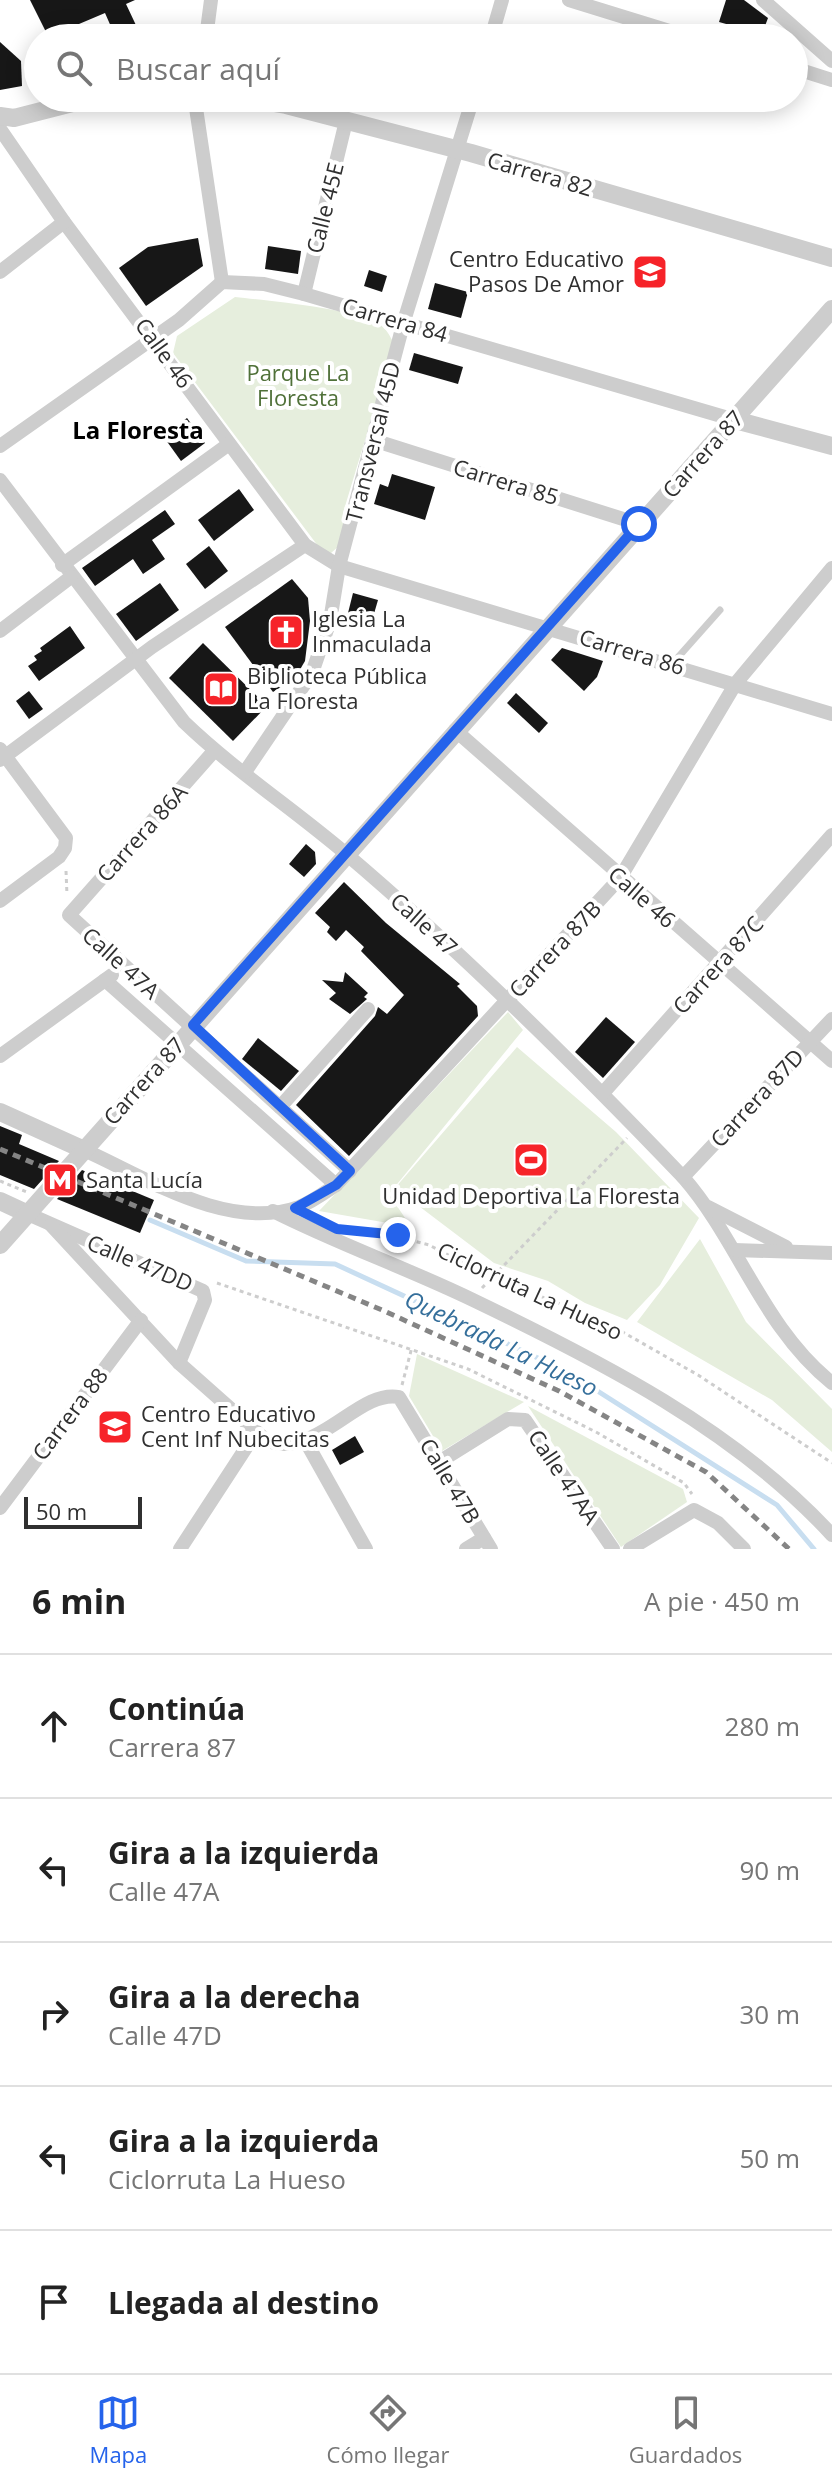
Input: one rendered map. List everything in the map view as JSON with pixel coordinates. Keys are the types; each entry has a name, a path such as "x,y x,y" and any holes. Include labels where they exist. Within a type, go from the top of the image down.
{"street":[{"path":"208,24 211,0"},
{"path":"495,24 502,0"},
{"path":"569,0 647,24"},
{"path":"763,0 790,24"},
{"path":"808,40 832,61"},
{"path":"808,72 832,80"},
{"path":"2,125 45,112"},
{"path":"0,446 154,338 222,282 197,112"},
{"name":"Carrera 82","path":"306,112 458,150 832,258"},
{"name":"Transversal 45D","path":"245,772 312,673 330,621 339,566 404,321 469,112"},
{"name":"Calle 45E","path":"304,294 346,121"},
{"name":"Calle 46","path":"2,125 64,222 154,338 305,545 339,566"},
{"path":"0,272 64,222"},
{"path":"810,252 832,270"},
{"name":"Carrera 84","path":"222,282 264,284 304,294 832,446"},
{"name":"Carrera 87","path":"0,1245 345,853 832,309"},
{"name":"Carrera 85","path":"373,440 639,524"},
{"path":"62,565 229,444"},
{"name":"Calle 47","path":"0,480 184,722 214,751 245,772 345,853 509,1000 683,1177 707,1207 755,1291 789,1338 832,1383"},
{"path":"0,901 59,857 66,843 2,755 134,660 305,545"},
{"name":"Carrera 86","path":"339,566 832,714"},
{"name":"Carrera 87B","path":"273,1211 303,1205 336,1185 620,878 736,683 832,568"},
{"path":"0,631 71,577"},
{"name":"Calle 46","path":"455,730 832,1061"},
{"name":"Carrera 86A","path":"69,915 214,751"},
{"name":"Carrera 87C","path":"603,1093 832,835"},
{"name":"Calle 47A","path":"69,915 122,967 193,1025 350,1171"},
{"path":"0,1056 122,967"},
{"name":"Calle 47A","path":"105,980 336,1185"},
{"path":"280,1107 368,1009"},
{"name":"Carrera 87D","path":"683,1177 832,1019"},
{"path":"0,1112 198,1201 228,1209 273,1211 353,1251 471,1299 631,1382 745,1455 805,1506 832,1535"},
{"name":"Calle 47DD","path":"0,1201 203,1291 205,1300 179,1363"},
{"path":"707,1207 789,1249"},
{"name":"Calle 47DD","path":"51,1225 179,1363 255,1434"},
{"path":"734,1250 789,1249 832,1253"},
{"name":"Carrera 88","path":"0,1508 141,1320"},
{"path":"180,1549 255,1434 280,1445 305,1440 381,1398 399,1397"},
{"name":"Calle 47B","path":"399,1397 488,1544"},
{"name":"Calle 47AA","path":"439,1462 508,1419 520,1418 530,1425 613,1549"},
{"path":"305,1440 366,1549"},
{"path":"630,1549 691,1511 718,1523 744,1549"},
{"path":"466,1549 488,1544"}],"lane":[{"path":"672,664 720,610"}],"path":[{"path":"66,843 69,915"},
{"path":"471,1299 636,1128"},
{"path":"0,1181 41,1198"},
{"name":"Ciclorruta La Hueso","path":"348,1230 414,1240 492,1278 600,1319 735,1397 832,1463"},
{"path":"203,1291 208,1280 412,1347 502,1385 684,1483 691,1490 691,1511"},
{"path":"399,1397 412,1347"}],"green space":[{"name":"Parque La Floresta","path":"235,297 309,306 366,318 384,328 394,344 343,513 348,525 339,546 331,553 321,550 173,353 177,336"},
{"path":"508,1012 523,1030 389,1194 411,1227 319,1211"},
{"name":"Unidad Deportiva La Floresta","path":"517,1047 616,1132 699,1218 660,1285 627,1320 585,1303 548,1281 494,1263 395,1188"},
{"path":"700,1239 746,1322 832,1409 832,1452 772,1400 637,1322"},
{"path":"417,1354 524,1402 442,1451 409,1396"},
{"path":"528,1406 683,1489 687,1502 621,1547"}],"building":[{"path":"30,0 135,0 126,4 135,24 110,24 105,13 79,24 42,24"},
{"path":"726,0 744,0 768,18 766,24 719,22"},
{"path":"0,42 21,61 22,86 0,90"},
{"path":"198,238 203,266 146,306 119,268 148,247"},
{"path":"268,246 301,251 298,274 265,269"},
{"path":"369,270 387,276 382,292 364,286"},
{"path":"435,283 468,292 461,318 428,309"},
{"path":"414,353 463,367 458,384 409,370"},
{"path":"187,418 205,443 181,461 163,436"},
{"path":"392,474 435,487 425,520 374,504 380,484 388,487"},
{"path":"239,489 254,510 214,541 198,520"},
{"path":"165,510 175,524 152,540 165,559 143,574 133,559 95,586 82,568"},
{"path":"209,546 228,571 205,589 186,564"},
{"name":"Iglesia La Inmaculada","path":"292,579 308,598 310,621 305,661 295,678 273,692 225,627"},
{"path":"160,583 179,610 136,641 116,614"},
{"path":"353,593 378,600 371,624 347,617"},
{"path":"70,626 85,648 39,681 28,666 37,660 34,656 42,651 40,648"},
{"path":"203,643 267,706 233,741 169,678"},
{"path":"562,648 603,661 597,677 584,691 551,660"},
{"path":"29,691 43,709 29,719 16,701"},
{"path":"516,693 548,723 539,733 507,703"},
{"path":"306,844 315,852 316,864 304,877 289,864"},
{"path":"344,882 386,923 460,984 457,986 477,1006 478,1016 349,1156 296,1105 375,1016 378,1007 387,1014 404,995 361,951 364,947 346,930 336,941 327,932 330,927 315,913"},
{"path":"345,972 368,993 364,997 367,999 350,1014 329,999 336,993 322,980 343,982"},
{"path":"606,1017 635,1042 603,1078 575,1052"},
{"path":"258,1038 299,1071 281,1091 242,1059"},
{"path":"0,1126 22,1135 19,1144 59,1161 34,1189 0,1175"},
{"path":"82,1170 154,1200 140,1233 57,1199"},
{"path":"355,1436 364,1452 340,1465 332,1450"}],"waterway":[{"name":"Quebrada La Hueso","path":"150,1220 246,1261 335,1264 566,1371 777,1505 814,1549"}],"railway":[{"path":"0,1149 382,1310 559,1391 706,1472 789,1549"}],"place":[{"name":"Centro Educativo Pasos De Amor","path":"650,272"},
{"name":"Iglesia La Inmaculada","path":"286,632"},
{"name":"Biblioteca Pública La Floresta","path":"221,689"},
{"name":"Unidad Deportiva La Floresta","path":"531,1160"},
{"name":"Santa Lucía","path":"60,1180"},
{"name":"Centro Educativo Cent Inf Nubecitas","path":"115,1427"}],"district":[{"name":"La Floresta","path":"138,431"}],"route":[{"path":"398,1235 337,1229 295,1208 312,1202 350,1171 193,1025 639,524"}]}
